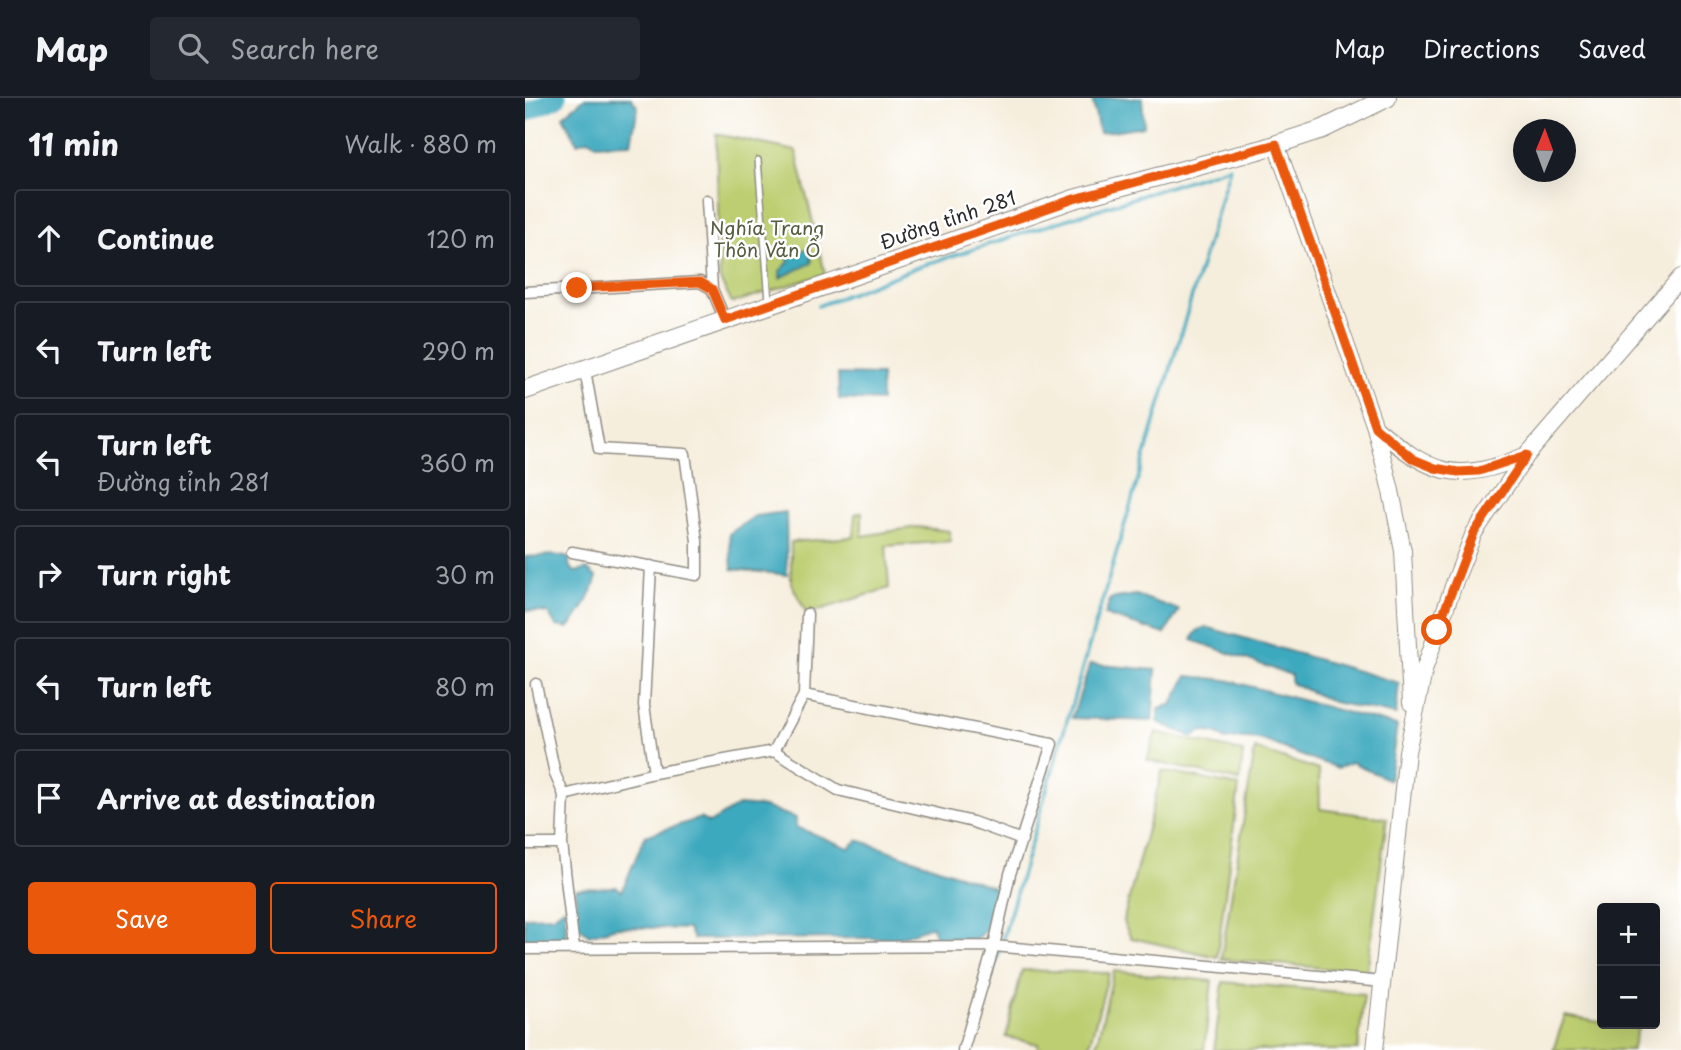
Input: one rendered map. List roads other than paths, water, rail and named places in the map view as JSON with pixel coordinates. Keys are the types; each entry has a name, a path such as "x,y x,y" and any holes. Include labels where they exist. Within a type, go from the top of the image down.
{"main road":[{"name":"Đường tỉnh 281","path":"525,390 1074,199 1323,129 1387,98"},
{"path":"1276,144 1375,427 1403,551 1412,723"},
{"path":"1375,1050 1412,723 1431,648 1474,533 1527,455 1681,277"},
{"path":"1375,427 1413,459 1435,468 1458,472 1479,471 1527,455"}],"street":[{"path":"707,200 712,289 725,320"},
{"path":"525,292 678,282 700,282 712,289"},
{"path":"572,552 697,575 697,541 685,454 599,449 585,370"},
{"path":"651,566 644,705 654,773"},
{"path":"774,751 804,695 807,614"},
{"path":"536,684 555,774 564,795 562,844 574,949"},
{"path":"804,695 1052,744 1010,874 994,946 963,1050"},
{"path":"564,795 654,773 774,751 838,790 973,822 1022,840"},
{"path":"525,844 562,844"},
{"path":"525,949 994,946 1383,982"}],"lane":[{"path":"758,160 769,304"}],"water":[{"path":"585,98 631,98 638,107 631,143 596,144 589,139 577,143 563,116"},
{"path":"1092,98 1142,98 1144,126 1099,133"},
{"path":"810,249 812,263 780,278 780,271 789,262 786,252"},
{"path":"838,374 881,375 881,401 839,399"},
{"path":"786,512 787,575 732,569 729,534 755,516"},
{"path":"555,555 570,558 569,566 575,572 587,569 596,577 590,596 568,628 556,626 548,613 525,610 525,557"},
{"path":"1136,595 1179,610 1165,634 1105,615 1110,599"},
{"path":"1206,627 1399,683 1396,715 1333,702 1291,683 1291,675 1192,640 1196,632"},
{"path":"1090,664 1156,670 1152,721 1072,718"},
{"path":"1187,676 1227,680 1397,726 1389,780 1352,762 1338,768 1262,740 1225,740 1218,734 1202,731 1193,737 1158,722 1159,709 1172,704"},
{"path":"739,805 764,807 796,818 796,827 849,848 858,840 999,889 986,930 974,940 936,938 932,926 898,938 693,939 688,929 617,927 589,935 576,924 576,889 617,887 622,891 645,836 700,818 709,823"},
{"path":"565,907 566,936 558,940 525,940 525,917 553,916"}],"waterway":[{"path":"525,113 557,98"},
{"path":"818,306 918,267 1230,167 970,1050"}],"park label":[{"name":"Nghĩa Trang Thôn Văn Ổ","path":"767,239"}]}
